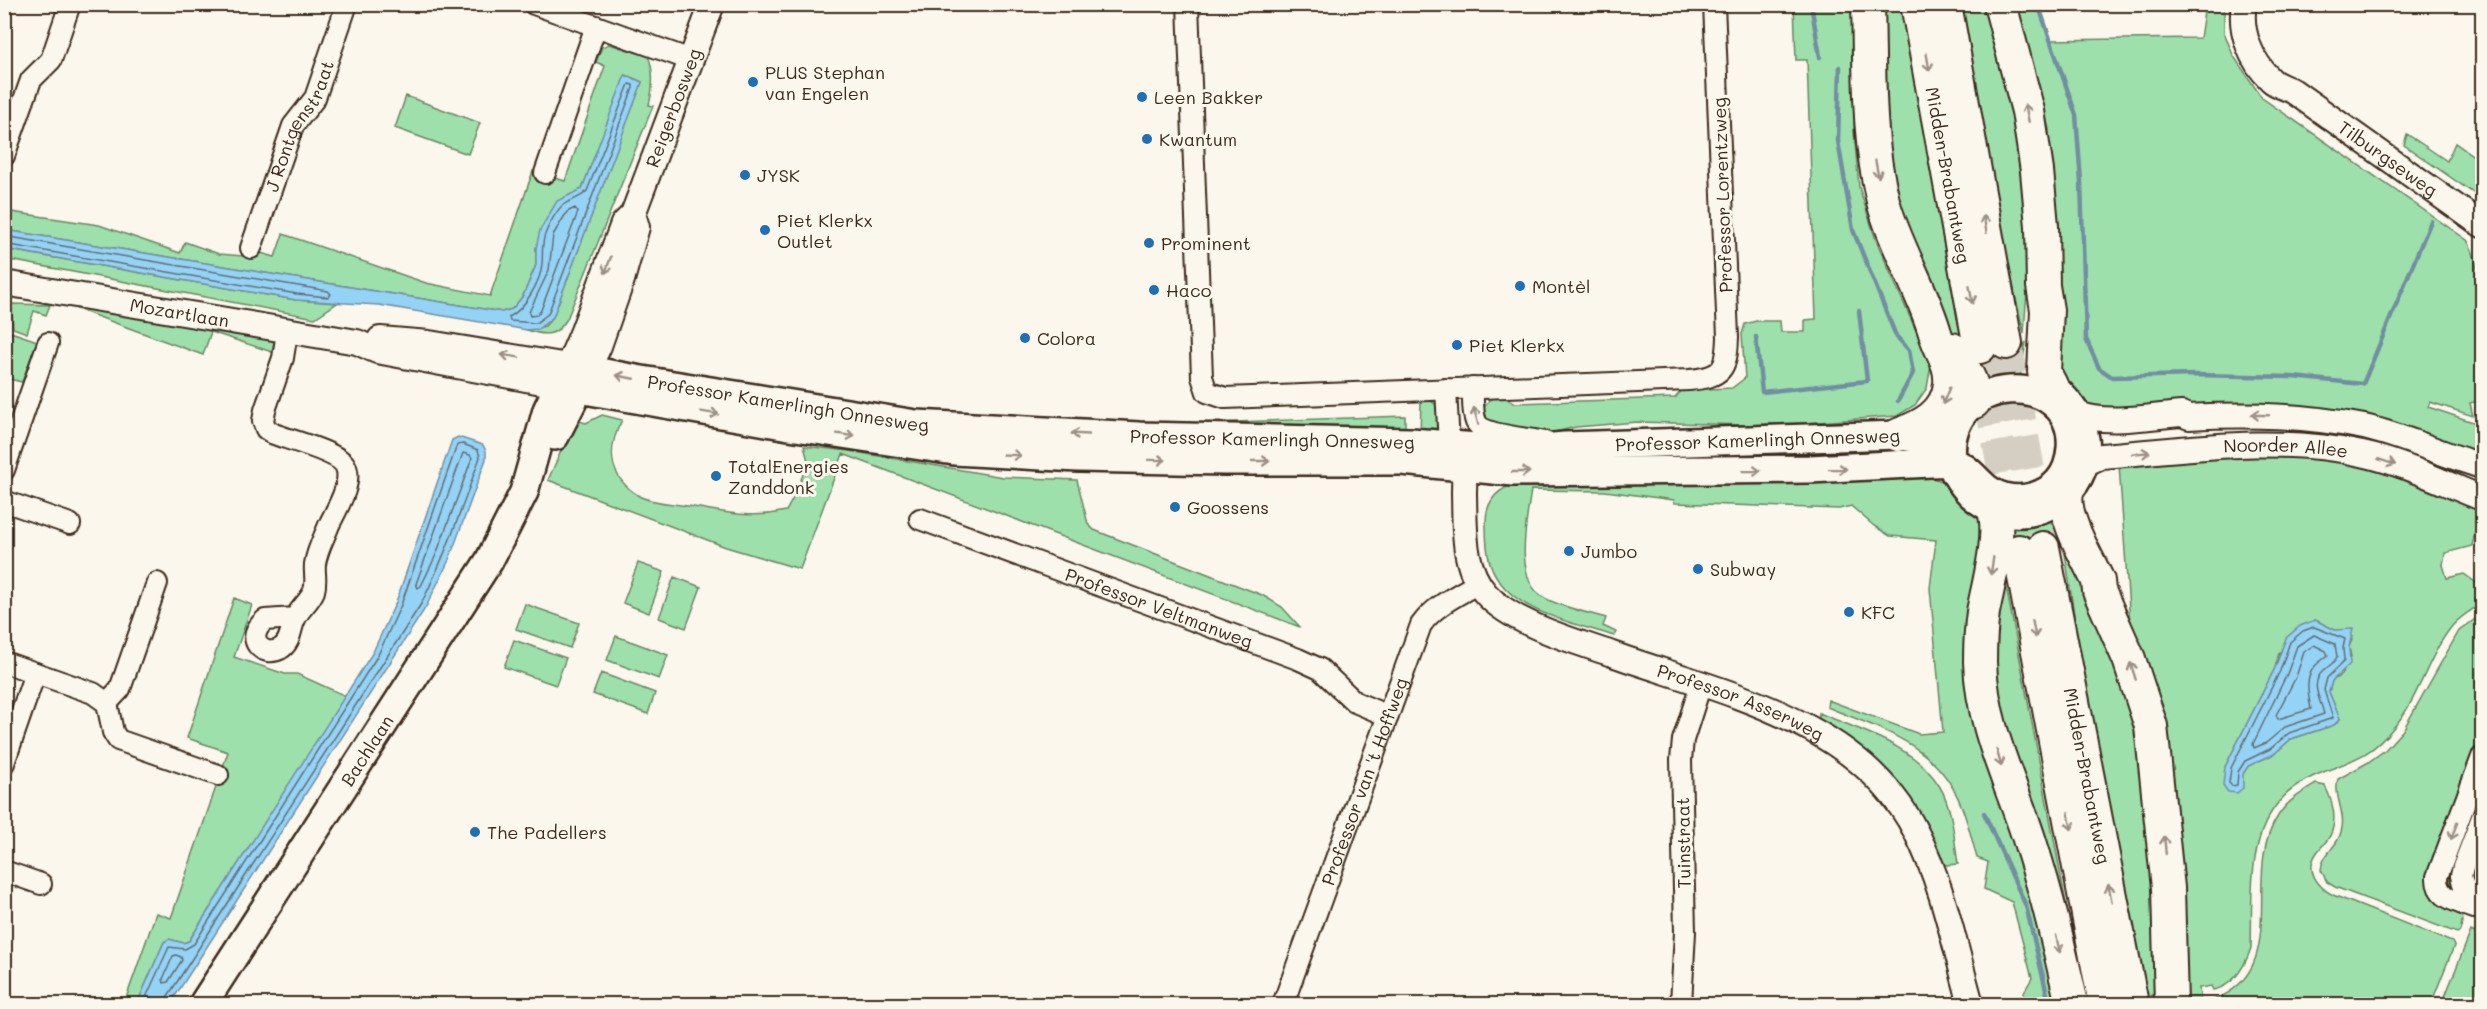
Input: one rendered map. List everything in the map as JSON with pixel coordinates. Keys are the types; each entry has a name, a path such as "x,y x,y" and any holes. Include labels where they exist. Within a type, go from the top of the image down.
{"highway":[{"path":"1868,4 1874,158 1881,192 1909,269 1933,321 1935,334 1949,366 1949,390 1934,417 1916,429 1898,435"},
{"name":"Midden-Brabantweg","path":"1917,4 1993,345 1945,4"},
{"path":"2000,4 2028,111 2042,226 2043,286 2047,310 2045,390"},
{"path":"1933,321 1941,330 1970,381 1975,393 1974,402"},
{"path":"2058,494 2066,501 2068,515 2098,580 2099,591 2129,659 2151,726 2168,888 2171,1005"},
{"path":"1994,508 1997,517 1993,564 1983,614 1980,662 1987,716 2004,775 2031,844 2050,909 2072,1005"},
{"name":"Midden-Brabantweg","path":"2105,1005 2031,549 2132,1005"}],"main road":[{"name":"Professor Kamerlingh Onnesweg","path":"573,377 916,424 1138,436 1449,445 1470,457 1513,472 1866,468 1878,464 1955,470"},
{"name":"Professor Kamerlingh Onnesweg","path":"573,377 766,422 954,452 1078,458 1402,461 1470,457 1566,446 1898,435 1923,440 1945,437 1955,427"},
{"name":"Bachlaan","path":"203,1005 489,561 524,492 548,410 573,377"},
{"path":"2008,388 2045,390 2070,403 2087,448 2078,479 2027,513 2009,513 1994,508 1977,499 1955,470 1952,438 1955,427 1974,402 1992,392 2008,388"},
{"path":"2058,494 2071,454 2076,422"},
{"path":"1955,470 1966,467 1987,490 2003,497 2058,494"}],"street":[{"path":"4,156 31,80 51,60 70,4"},
{"name":"J Rontgenstraat","path":"251,248 293,126 315,98 347,4"},
{"path":"534,4 691,60"},
{"name":"Reigerbosweg","path":"573,377 583,331 623,224 633,214 712,4"},
{"path":"1188,4 1202,377 1206,392 1225,398 1473,388 1474,413 1476,422 1482,429 1497,434 1520,436 1566,446"},
{"name":"Professor Lorentzweg","path":"1473,388 1711,378 1722,370 1728,356 1728,337 1714,4"},
{"name":"Tilburgseweg","path":"2245,4 2263,44 2293,91 2482,225"},
{"path":"545,173 596,26"},
{"name":"Mozartlaan","path":"4,283 286,332 357,342 378,351 573,377"},
{"path":"286,332 283,358 265,410 263,421 266,429 333,456 344,464 348,474 318,551 315,566 316,584 313,594 295,618"},
{"path":"4,470 48,343"},
{"path":"1446,389 1449,445"},
{"name":"Noorder Allee","path":"2076,422 2104,430 2182,422 2189,417 2247,415 2319,419 2376,430 2482,466"},
{"name":"Noorder Allee","path":"2084,464 2102,456 2246,444 2294,444 2363,454 2434,477 2480,497"},
{"name":"Professor Asserweg","path":"1470,457 1468,558 1478,583 1487,596 1522,620 1559,636 1701,684 1790,719 1830,739 1861,761 1886,786 1906,813 1929,860 1971,1005"},
{"path":"4,501 70,524"},
{"name":"Professor Veltmanweg","path":"920,519 1298,659 1320,669 1355,702 1388,716"},
{"path":"107,703 120,689 158,583"},
{"name":"Professor van 't Hoffweg","path":"1283,1005 1421,625 1443,603 1478,583"},
{"path":"4,662 93,693 107,703 113,732 118,740 218,775"},
{"path":"4,762 35,673"},
{"name":"Tuinstraat","path":"1681,1005 1685,932 1681,760 1683,740 1701,684"},
{"path":"2482,757 2437,877 2436,885 2443,895 2476,902 2464,888 2461,876 2482,817"},
{"path":"4,871 41,884"}],"green space":[{"path":"1794,5 1855,5 1854,132 1859,187 1876,240 1931,365 1927,388 1915,405 1897,416 1806,423 1746,425 1637,422 1576,427 1551,433 1494,428 1488,424 1484,408 1490,399 1497,396 1504,397 1513,403 1675,398 1682,390 1732,388 1745,378 1742,334 1745,324 1756,321 1780,321 1781,332 1805,332 1805,320 1816,319 1807,60 1796,60"},
{"path":"1872,5 1901,5 1963,350 1960,350 1919,271 1885,163"},
{"path":"1961,5 1986,5 2016,103 2033,203 2024,333 2006,251"},
{"path":"2016,5 2039,5 2049,40 2200,38 2205,5 2224,5 2224,32 2233,55 2262,98 2467,240 2478,273 2481,294 2482,400 2470,403 2473,416 2430,402 2428,407 2473,422 2482,420 2482,457 2359,413 2323,410 2109,412 2083,405 2054,367 2049,129"},
{"path":"609,44 648,56 652,80 649,105 653,106 567,319 559,329 550,334 527,330 545,326 553,317 642,82 626,75 582,189 566,197 536,248 536,265 523,296 512,309 502,312 5,230 4,211 99,225 180,253 185,242 219,254 243,256 246,249 275,257 283,234 426,283 490,296 533,171 565,181 605,66 596,62 602,47"},
{"path":"406,96 480,123 468,154 395,128"},
{"path":"2407,134 2447,161 2455,143 2482,162 2482,199 2404,145"},
{"path":"4,249 296,300 337,303 315,318 5,259"},
{"path":"55,301 275,338 272,352 211,332 203,355"},
{"path":"11,304 50,305 46,315 34,311 27,333 13,328"},
{"path":"11,332 37,341 22,382 5,378 5,351"},
{"path":"2026,342 2020,378 1993,379 1980,385 1974,362 1992,366 2004,365 2015,357"},
{"path":"1425,400 1436,405 1440,423 1435,431 1420,436 1421,401"},
{"path":"602,415 622,420 614,442 613,462 616,472 629,489 650,500 729,513 762,515 786,511 796,493 808,461 804,446 849,451 1003,477 1077,480 1088,524 1094,530 1262,595 1282,607 1300,627 843,454 800,569 726,547 548,480 575,420 586,423"},
{"path":"1405,416 1405,439 1205,434 1205,423"},
{"path":"1867,446 1867,458 1553,459"},
{"path":"2265,451 2307,453 2384,470 2481,506 2472,546 2445,553 2443,565 2447,578 2464,574 2482,587 2482,603 2456,622 2444,637 2411,703 2385,738 2357,758 2314,776 2291,790 2274,807 2263,827 2253,873 2249,955 2238,974 2227,984 2213,990 2211,986 2199,988 2201,1004 2180,1004 2131,638 2119,465","holes":["2315,620 2335,630 2345,630 2353,637 2349,647 2351,657 2341,675 2332,681 2329,692 2340,719 2334,725 2291,739 2274,754 2248,766 2243,774 2225,767 2275,668 2279,653"]},
{"path":"1928,477 1946,482 1984,520 1973,648 2063,1004 2024,1004 2024,992 2032,978 2012,902 1984,889 1988,862 1977,858 1961,805 1951,784 1938,767 1906,742 1827,707 1828,700 1919,734 1943,732 1930,588 1936,540 1890,536 1874,526 1851,506 1839,509 1675,503 1674,500 1605,491 1531,490 1524,548 1528,577 1534,588 1543,597 1556,603 1606,618 1603,626 1616,632 1614,636 1561,620 1525,604 1498,580 1488,553 1486,522 1488,507 1495,496 1505,488 1518,483"},
{"path":"2048,516 2066,549 2046,537 2033,535 2012,543 2007,522"},
{"path":"2065,554 2114,641 2141,715 2165,995 2144,996 2081,661"},
{"path":"638,563 664,572 649,613 623,603"},
{"path":"2002,564 2078,967 1988,674"},
{"path":"674,577 701,587 686,628 659,618"},
{"path":"234,598 252,605 234,657 285,674 297,674 346,696 189,941 183,943 169,939 164,942 137,1004 124,1004 156,913 171,918 228,752 187,738"},
{"path":"525,604 579,623 570,648 516,629"},
{"path":"2482,614 2482,746 2429,882 2448,897 2458,909 2462,923 2457,933 2335,887 2327,882 2321,870 2324,860 2339,838 2342,825 2337,792 2338,779 2385,750 2403,730 2459,631"},
{"path":"616,636 668,655 659,679 607,660"},
{"path":"514,640 566,658 556,685 504,667"},
{"path":"601,673 655,693 648,714 593,694"},
{"path":"1819,713 1886,741 1916,760 1929,772 1940,787 1948,805 1958,864 1947,865 1941,861 1819,722"},
{"path":"2482,772 2482,803 2454,875 2457,891 2448,887 2445,867"},
{"path":"2316,784 2325,786 2334,814 2331,835 2316,854 2312,866 2315,878 2322,888 2333,895 2452,942 2454,946 2431,1004 2215,1004 2214,1000 2238,985 2252,966 2259,943 2263,865 2267,840 2278,816 2290,802"},
{"path":"2482,831 2482,872 2477,886 2470,874"},
{"path":"2471,931 2482,936 2482,1004 2442,1004"}],"water":[{"path":"625,75 642,82 640,88 553,317 538,329 527,330 379,305 296,300 5,249 5,230 502,312 512,309 523,296 536,265 536,248 540,230 557,201 582,189"},
{"path":"458,437 483,445 486,459 449,560 426,607 170,1004 137,1004 164,942 169,939 183,943 189,941 373,652 396,602 452,440"},
{"path":"2315,620 2335,630 2353,629 2349,647 2350,664 2332,681 2329,692 2340,719 2334,725 2291,739 2274,754 2248,766 2243,774 2243,788 2237,793 2228,792 2223,785 2225,767 2275,668 2286,638 2300,626"}],"waterway":[{"path":"1811,4 1820,57"},
{"path":"2038,4 2076,115 2081,182 2086,339 2099,368 2112,377 2195,375 2293,377 2363,384 2431,221"},
{"path":"1840,67 1838,141 1853,230 1896,336 1909,350 1913,373 1898,401"},
{"path":"1756,337 1762,392 1867,381 1859,311"},
{"path":"1984,813 2026,906 2048,998"}],"tunnel":[{"path":"2006,343 2043,548"},
{"path":"1980,347 2019,551"}],"place":[{"name":"PLUS Stephan van Engelen","path":"753,82"},
{"name":"Leen Bakker","path":"1142,97"},
{"name":"Kwantum","path":"1147,139"},
{"name":"JYSK","path":"745,175"},
{"name":"Piet Klerkx Outlet","path":"765,230"},
{"name":"Prominent","path":"1149,243"},
{"name":"Montèl","path":"1520,286"},
{"name":"Haco","path":"1154,290"},
{"name":"Colora","path":"1025,338"},
{"name":"Piet Klerkx","path":"1457,345"},
{"name":"TotalEnergies Zanddonk","path":"716,476"},
{"name":"Goossens","path":"1175,507"},
{"name":"Jumbo","path":"1569,551"},
{"name":"Subway","path":"1698,569"},
{"name":"KFC","path":"1849,612"},
{"name":"The Padellers","path":"475,832"}]}
